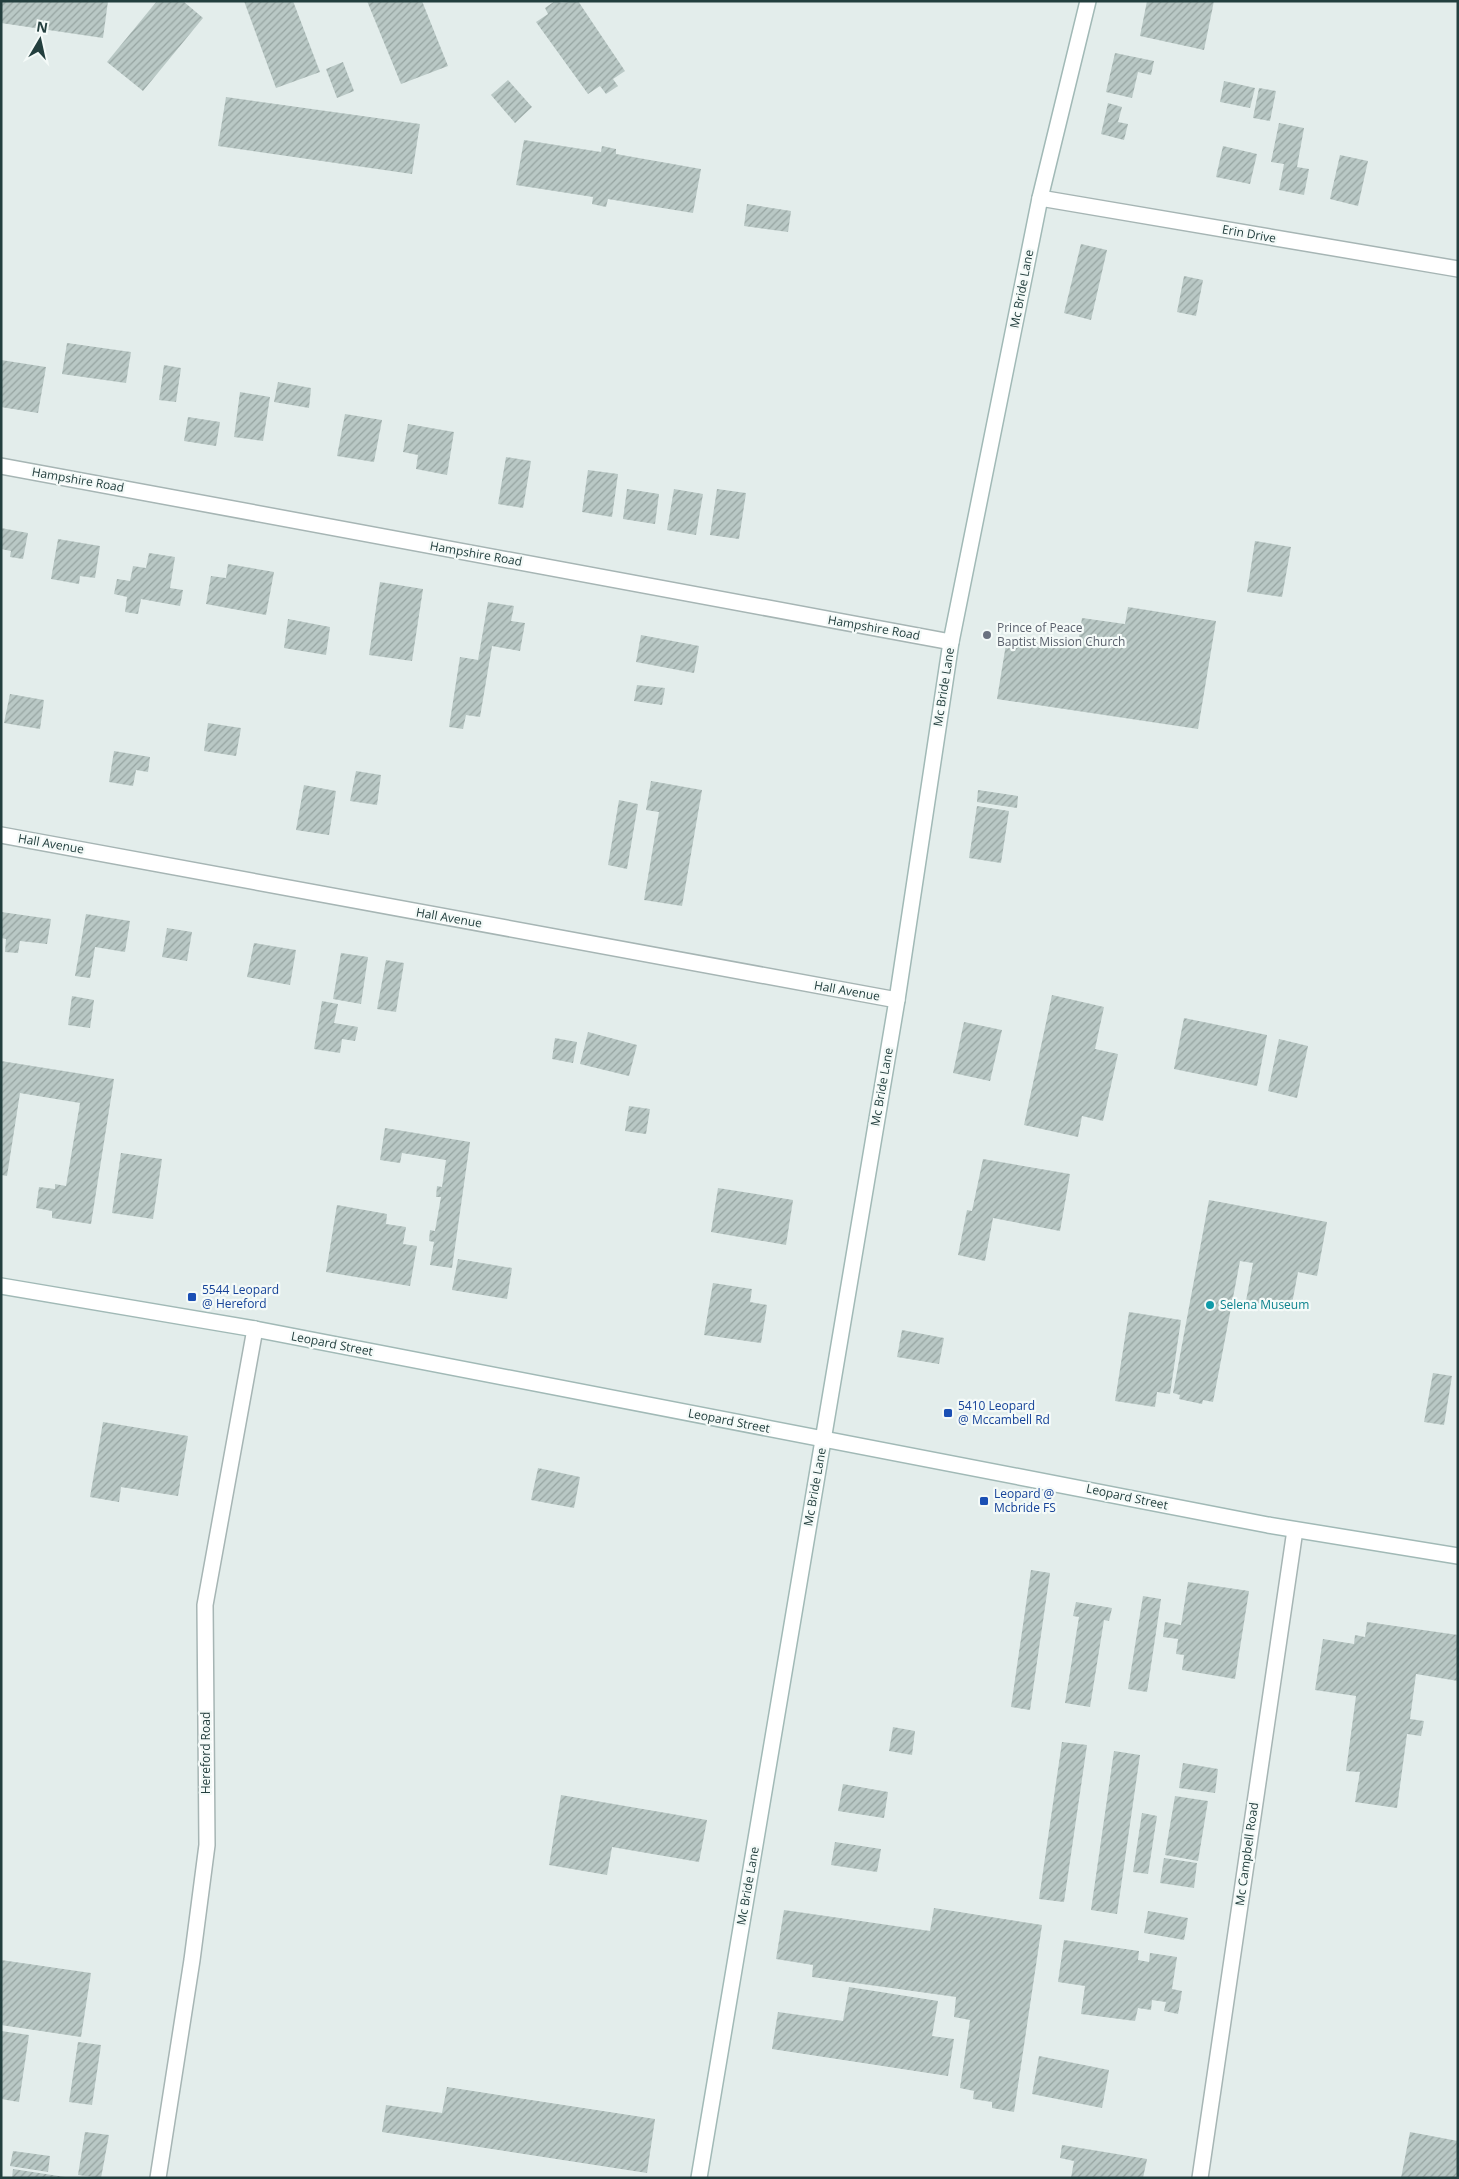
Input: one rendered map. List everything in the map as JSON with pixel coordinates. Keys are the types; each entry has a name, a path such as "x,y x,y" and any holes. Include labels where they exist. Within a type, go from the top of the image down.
{"street":[{"name":"Mc Bride Lane","path":"699,2178 897,1000 951,642 1040,198 1088,1"},
{"name":"Erin Drive","path":"1040,198 1458,269"},
{"name":"Hampshire Road","path":"1,466 951,642"},
{"name":"Hall Avenue","path":"1,835 897,1000"},
{"name":"Leopard Street","path":"1,1286 255,1329 823,1440 1040,1479 1295,1530 1458,1556"},
{"name":"Hereford Road","path":"158,2178 192,1960 207,1845 205,1604 255,1329"},
{"name":"Mc Campbell Road","path":"1200,2178 1295,1530"}],"building":[{"path":"1,1 108,1 103,38 1,23"},
{"path":"157,1 183,1 203,18 143,91 107,62"},
{"path":"244,1 293,1 320,72 276,88"},
{"path":"367,1 422,1 448,66 401,84"},
{"path":"555,1 562,3 578,1 625,71 613,79 618,86 606,94 600,86 588,94 536,22 548,14 545,8"},
{"path":"1147,1 1214,1 1204,50 1140,36"},
{"path":"1115,53 1154,61 1151,75 1138,72 1132,98 1106,92"},
{"path":"343,62 354,91 337,98 326,69"},
{"path":"508,80 532,107 515,123 491,95"},
{"path":"1224,81 1255,88 1250,108 1220,102"},
{"path":"1259,88 1276,91 1270,121 1253,118"},
{"path":"226,97 420,124 412,174 218,146"},
{"path":"1108,103 1122,107 1118,122 1128,124 1124,140 1101,134"},
{"path":"1279,123 1304,128 1297,167 1309,169 1304,195 1279,190 1284,164 1271,162"},
{"path":"524,140 601,152 602,146 616,149 616,154 701,169 693,213 608,199 606,207 592,204 593,197 516,185"},
{"path":"1223,146 1257,154 1250,184 1216,177"},
{"path":"1340,155 1368,161 1358,206 1330,199"},
{"path":"747,204 791,211 788,232 744,226"},
{"path":"1081,244 1107,250 1091,320 1064,313"},
{"path":"1184,276 1203,280 1196,316 1177,312"},
{"path":"67,343 131,352 126,383 62,374"},
{"path":"1,360 46,367 38,413 1,407"},
{"path":"164,365 181,368 176,402 159,400"},
{"path":"278,382 311,388 309,408 274,402"},
{"path":"240,392 270,397 263,441 234,437"},
{"path":"345,414 382,420 374,462 337,456"},
{"path":"188,417 220,422 216,446 184,441"},
{"path":"408,424 454,432 447,475 416,469 418,455 403,452"},
{"path":"506,457 531,461 523,508 498,504"},
{"path":"588,470 618,474 612,517 582,512"},
{"path":"627,489 659,494 655,524 623,519"},
{"path":"674,489 703,494 696,535 667,530"},
{"path":"717,489 746,493 739,539 710,535"},
{"path":"1,528 28,533 23,559 10,557 11,551 1,549"},
{"path":"58,539 100,546 95,578 80,576 79,584 51,579"},
{"path":"1255,541 1291,547 1282,597 1247,592"},
{"path":"149,553 175,557 170,588 183,590 180,606 141,599 138,614 125,612 127,597 114,594 117,579 130,581 133,566 146,568"},
{"path":"228,564 274,572 266,615 206,604 211,576 226,578"},
{"path":"380,582 423,589 412,661 369,655"},
{"path":"488,602 514,606 511,621 525,623 520,651 492,646 480,717 466,715 463,729 449,727 460,657 478,660"},
{"path":"1128,607 1216,621 1198,729 997,699 1007,638 1077,649 1082,618 1125,624"},
{"path":"288,619 330,627 326,655 284,648"},
{"path":"641,635 699,646 694,673 636,662"},
{"path":"637,685 665,688 662,705 634,701"},
{"path":"10,694 44,700 40,729 4,723"},
{"path":"208,723 241,728 236,756 204,751"},
{"path":"114,751 150,757 148,772 136,770 133,786 109,782"},
{"path":"356,771 381,775 377,805 350,801"},
{"path":"651,781 702,790 682,906 644,900 659,812 646,810"},
{"path":"304,785 336,791 329,835 296,830"},
{"path":"978,790 1018,796 1017,808 977,802"},
{"path":"619,800 638,804 627,869 608,865"},
{"path":"977,806 1009,811 1001,863 969,858"},
{"path":"1,912 51,919 47,944 20,941 18,953 5,952 6,939 1,938"},
{"path":"86,914 130,921 125,952 95,947 90,978 75,976"},
{"path":"167,928 192,932 187,961 162,957"},
{"path":"254,943 296,950 290,985 247,977"},
{"path":"341,953 368,957 361,1004 333,999"},
{"path":"386,960 404,963 396,1012 377,1009"},
{"path":"1052,995 1104,1007 1095,1049 1118,1054 1103,1121 1082,1116 1078,1137 1024,1125"},
{"path":"72,996 94,1000 90,1028 68,1025"},
{"path":"322,1001 338,1004 334,1023 358,1027 355,1041 342,1039 340,1053 314,1049"},
{"path":"1184,1018 1267,1035 1257,1086 1174,1069"},
{"path":"964,1022 1002,1030 990,1081 953,1073"},
{"path":"588,1032 637,1045 629,1076 580,1064"},
{"path":"555,1038 577,1042 573,1063 552,1059"},
{"path":"1279,1039 1308,1046 1297,1098 1268,1091"},
{"path":"1,1061 114,1079 91,1224 52,1218 52,1211 36,1208 39,1187 55,1189 55,1184 66,1186 80,1103 20,1093 7,1176 1,1175"},
{"path":"629,1106 650,1109 646,1134 625,1131"},
{"path":"385,1128 470,1142 452,1268 430,1265 434,1242 429,1241 430,1230 435,1231 441,1197 436,1197 437,1186 442,1187 446,1160 402,1153 400,1163 380,1160"},
{"path":"121,1153 162,1159 153,1219 112,1213"},
{"path":"983,1159 1070,1174 1060,1231 993,1218 985,1261 958,1255 967,1210 972,1211"},
{"path":"718,1188 793,1200 786,1245 711,1232"},
{"name":"Selena Museum","path":"1209,1200 1327,1222 1317,1276 1298,1272 1291,1309 1246,1301 1253,1263 1240,1261 1213,1402 1203,1400 1202,1404 1179,1399 1180,1395 1173,1393"},
{"path":"337,1205 387,1214 386,1224 406,1227 403,1244 417,1246 410,1286 326,1272"},
{"path":"458,1259 512,1268 507,1299 452,1290"},
{"path":"713,1283 752,1289 750,1302 767,1305 761,1343 704,1335"},
{"path":"1129,1312 1181,1320 1170,1394 1157,1392 1155,1407 1115,1401"},
{"path":"902,1330 944,1338 939,1364 897,1357"},
{"path":"1433,1373 1452,1376 1444,1425 1424,1422"},
{"path":"103,1422 188,1436 178,1496 121,1487 119,1502 90,1497"},
{"path":"538,1468 580,1477 574,1508 531,1500"},
{"path":"1031,1570 1050,1573 1030,1710 1011,1707"},
{"path":"1188,1582 1249,1591 1235,1679 1182,1670 1184,1655 1176,1654 1178,1639 1163,1637 1165,1622 1181,1625"},
{"path":"1143,1596 1161,1599 1147,1692 1128,1689"},
{"path":"1076,1602 1112,1608 1109,1621 1104,1620 1090,1707 1065,1703 1079,1617 1073,1616"},
{"path":"1367,1622 1458,1635 1458,1681 1416,1674 1410,1719 1424,1721 1421,1736 1407,1734 1397,1808 1355,1802 1360,1772 1346,1771 1356,1696 1315,1690 1323,1639 1354,1644 1355,1635 1365,1637"},
{"path":"893,1727 915,1731 912,1755 889,1751"},
{"path":"1062,1742 1087,1745 1064,1902 1039,1899"},
{"path":"1114,1751 1140,1755 1117,1914 1091,1910"},
{"path":"1183,1763 1218,1769 1215,1793 1179,1788"},
{"path":"843,1784 888,1792 884,1818 838,1811"},
{"path":"561,1795 707,1820 699,1862 612,1847 607,1875 549,1865"},
{"path":"1175,1796 1208,1801 1198,1861 1165,1855"},
{"path":"1142,1813 1157,1816 1148,1874 1133,1872"},
{"path":"835,1842 881,1849 877,1872 831,1865"},
{"path":"1164,1858 1197,1863 1194,1888 1160,1883"},
{"path":"934,1908 1042,1925 1014,2112 992,2108 992,2102 973,2099 974,2091 960,2088 970,2020 954,2017 956,1997 812,1977 813,1965 776,1959 784,1910 930,1931"},
{"path":"1148,1911 1188,1918 1184,1940 1144,1933"},
{"path":"1064,1940 1139,1951 1138,1960 1149,1962 1150,1953 1177,1957 1172,1989 1182,1991 1178,2014 1164,2011 1166,2002 1152,2000 1151,2010 1138,2008 1135,2021 1081,2014 1085,1986 1058,1982"},
{"path":"1,1960 91,1973 81,2037 1,2025"},
{"path":"849,1987 938,2001 932,2036 954,2039 948,2076 772,2049 778,2012 843,2021"},
{"path":"1,2031 29,2035 19,2102 1,2099"},
{"path":"78,2042 101,2045 92,2105 69,2102"},
{"path":"1039,2056 1109,2070 1102,2108 1032,2094"},
{"path":"447,2087 655,2119 647,2173 382,2132 386,2105 442,2113"},
{"path":"85,2132 109,2135 101,2178 78,2175"},
{"path":"1410,2132 1458,2141 1458,2178 1401,2178"},
{"path":"1062,2145 1147,2159 1143,2178 1071,2178 1074,2161 1060,2158"},
{"path":"13,2151 50,2156 48,2172 10,2166"},
{"path":"13,2169 65,2177 65,2178 12,2178"}],"place":[{"name":"Prince of Peace Baptist Mission Church","path":"987,635"},
{"name":"5544 Leopard @ Hereford","path":"192,1297"},
{"name":"Selena Museum","path":"1210,1305"},
{"name":"5410 Leopard @ Mccambell Rd","path":"948,1413"},
{"name":"Leopard @ Mcbride FS","path":"984,1501"}]}
